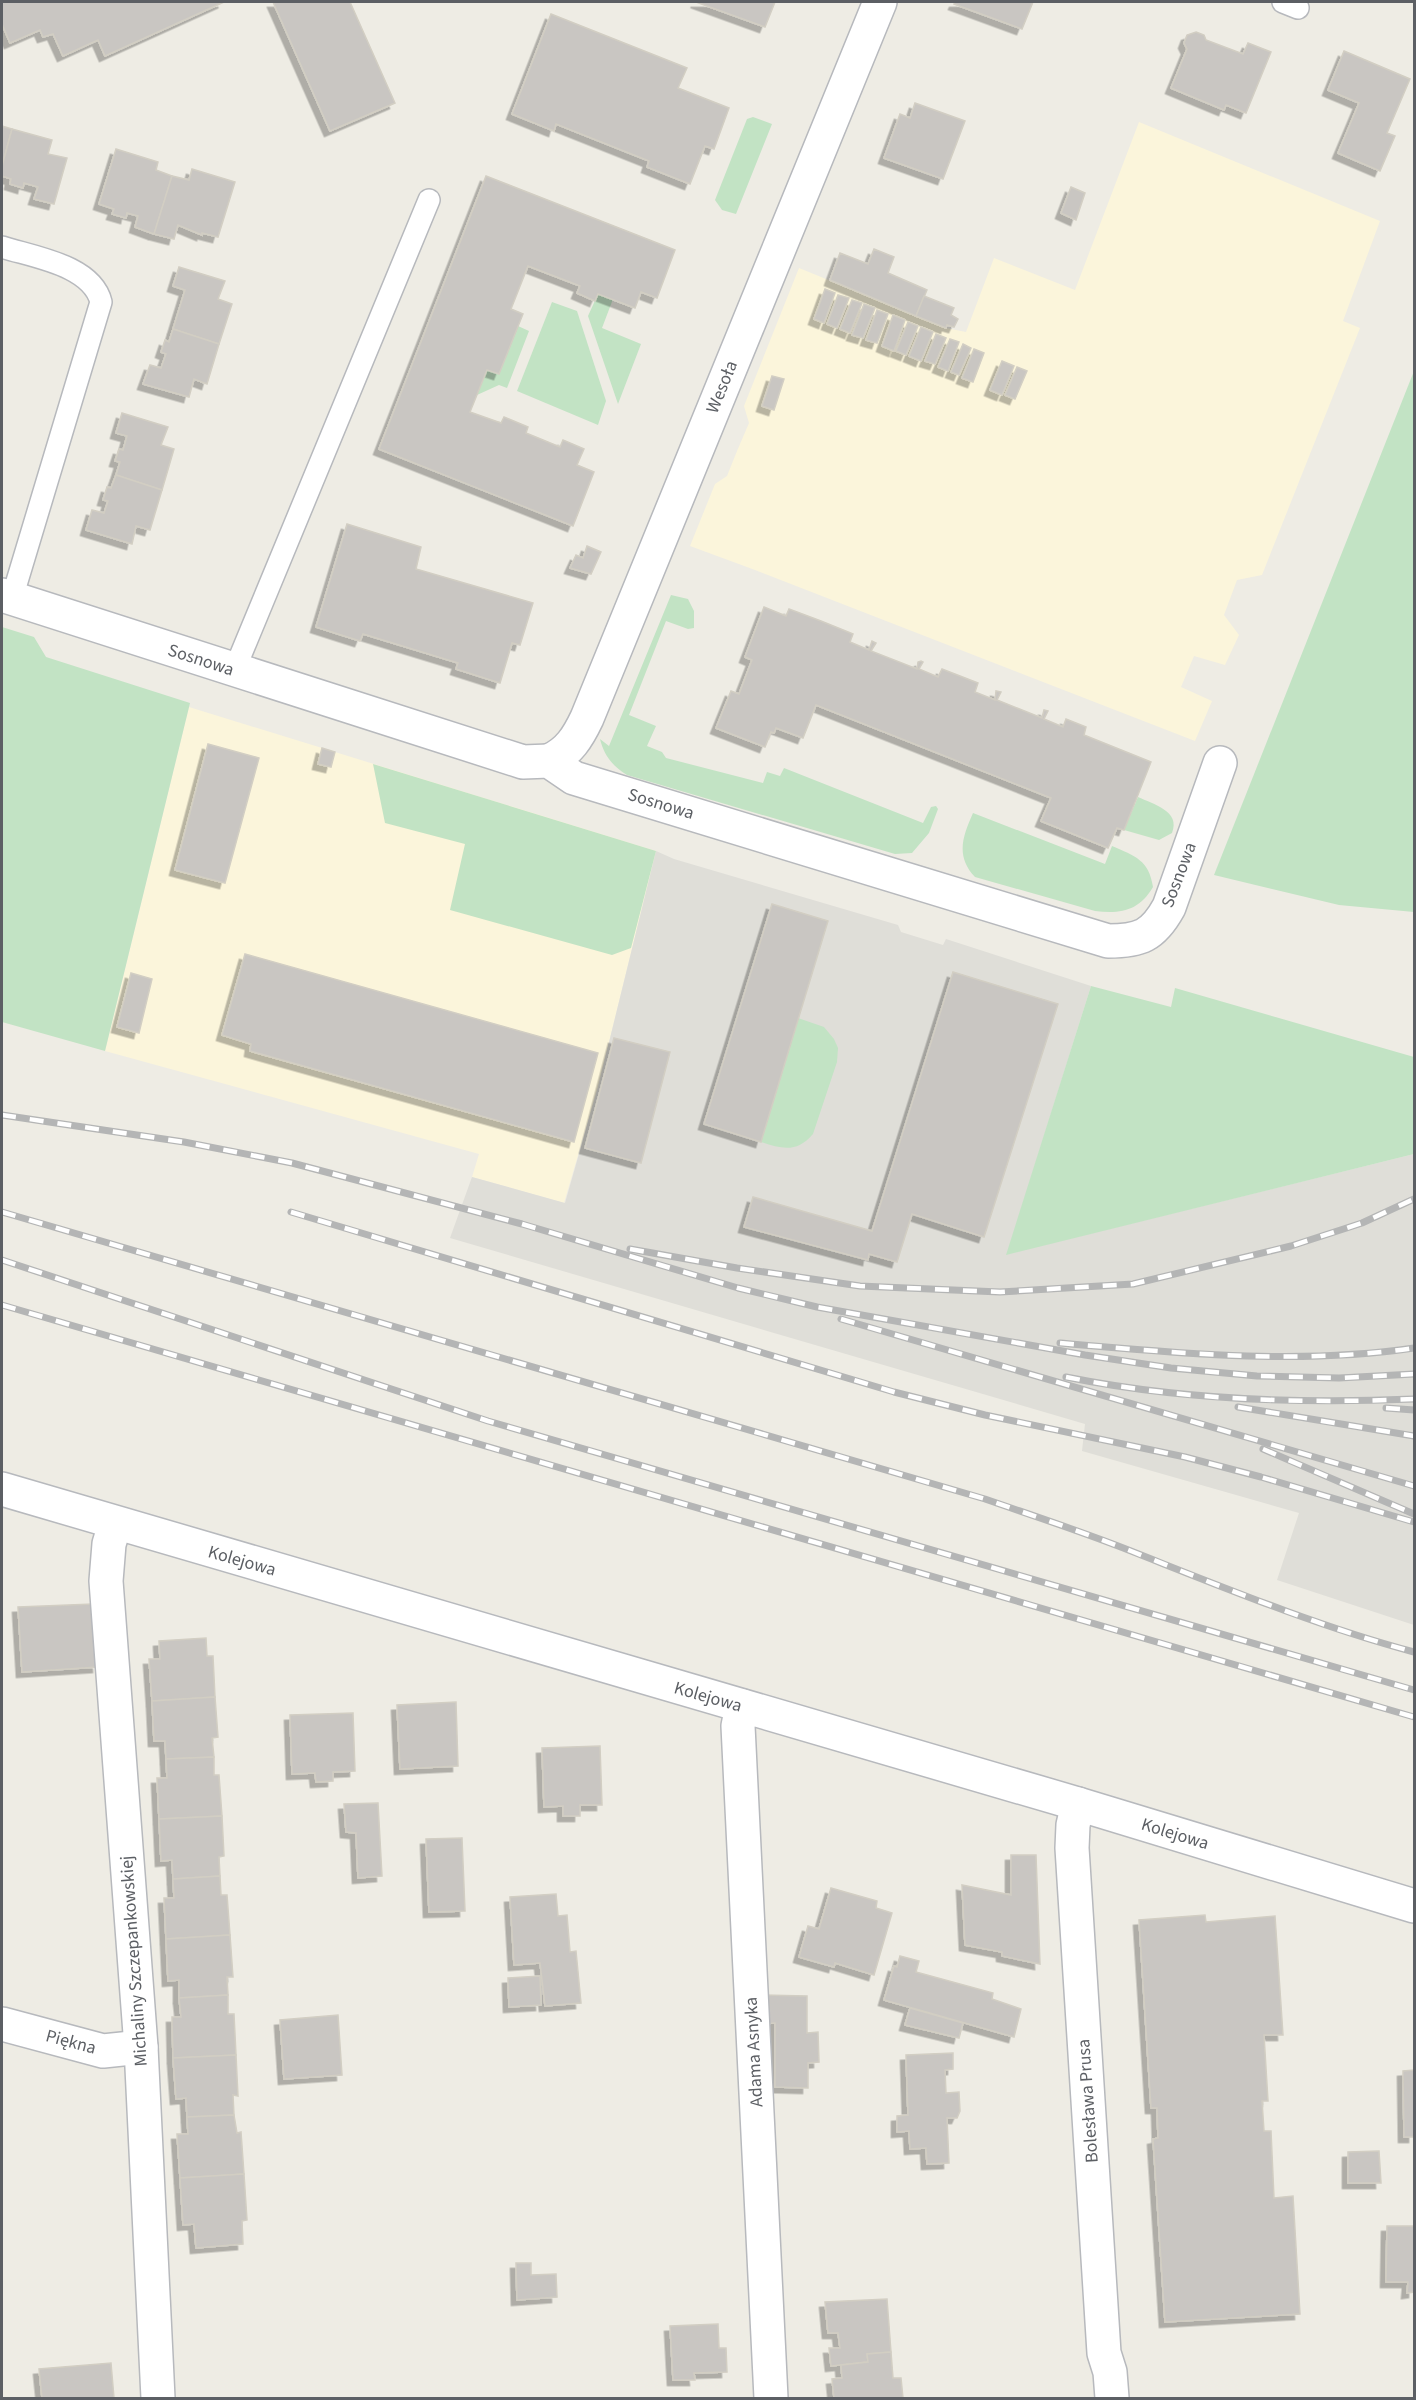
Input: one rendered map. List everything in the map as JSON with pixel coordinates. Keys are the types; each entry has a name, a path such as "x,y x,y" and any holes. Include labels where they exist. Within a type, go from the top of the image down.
{"street":[{"name":"Wesoła","path":"549,761 566,752 579,735 880,2"},
{"name":"Sosnowa","path":"7,597 523,762 549,761 574,778 1108,941 1130,941 1148,934 1160,923 1169,907 1220,763"},
{"name":"Kolejowa","path":"2,1489 115,1524 1078,1804 1414,1906"},
{"name":"Michaliny Szczepankowskiej","path":"115,1524 109,1544 106,1581 141,2047 158,2398"},
{"name":"Adama Asnyka","path":"742,1706 738,1726 771,2398"},
{"name":"Bolesława Prusa","path":"1078,1804 1073,1825 1072,1848 1104,2354 1110,2373 1112,2398"},
{"name":"Piękna","path":"2,2024 103,2051 141,2047"}],"lane":[{"path":"234,671 429,200"},
{"path":"2,247 79,272 99,292 101,302 7,597"}],"shaded area":[{"path":"1139,122 1380,221 1343,321 1360,328 1262,575 1237,580 1224,615 1239,635 1225,665 1194,656 1181,687 1212,701 1195,741 690,546 715,484 727,476 749,423 744,406 799,268 946,328 966,332 994,258 1075,290"},
{"path":"189,707 656,851 598,1087 564,1203 472,1177 479,1154 105,1051"},
{"path":"656,851 674,859 898,925 901,932 943,945 946,939 1091,986 1007,1254 1414,1154 1414,1625 1277,1580 1299,1513 1082,1451 1085,1424 450,1238 472,1177 565,1203 598,1087"}],"green space":[{"path":"753,117 772,124 736,214 722,210 715,200 747,119"},
{"path":"598,294 613,299 602,328 641,344 618,404 588,316"},
{"path":"552,302 577,311 606,401 598,425 517,391"},
{"path":"518,326 529,331 507,388 499,385 477,395 487,370 499,374"},
{"path":"1414,371 1414,912 1339,905 1214,875"},
{"path":"671,595 688,599 694,611 694,628 688,629 666,621 629,715 656,726 647,746 662,752 666,758 763,783 767,772 780,776 784,768 923,823 931,807 936,806 938,809 929,833 912,853 895,854 627,775 613,764 606,755 600,739 609,746"},
{"path":"2,627 34,637 46,657 190,703 105,1051 2,1022"},
{"path":"373,764 656,851 631,948 612,955 450,910 465,844 385,823"},
{"path":"1138,797 1164,809 1169,814 1174,825 1172,833 1159,840 1124,830"},
{"path":"973,813 1105,864 1112,846 1140,860 1148,871 1153,887 1148,895 1135,906 1121,911 1104,912 975,877 963,854 964,838"},
{"path":"1091,986 1171,1007 1175,988 1414,1057 1414,1154 1006,1255"},
{"path":"798,1018 824,1027 838,1048 837,1062 813,1134 795,1147 782,1148 761,1142"}],"building":[{"path":"2,2 224,2 105,56 98,40 63,56 53,34 43,37 40,30 10,43 2,24"},
{"path":"273,2 350,2 395,103 330,131"},
{"path":"696,2 775,2 765,27"},
{"path":"955,2 1033,2 1022,29 954,4"},
{"path":"551,14 687,68 678,88 729,108 714,149 705,146 690,184 647,167 649,161 556,124 554,131 512,114"},
{"path":"1196,32 1204,35 1206,40 1243,54 1248,43 1271,52 1246,113 1226,105 1224,110 1171,88 1187,49 1184,43 1187,35"},
{"path":"1344,51 1410,79 1387,133 1395,136 1380,171 1338,153 1359,103 1328,90"},
{"path":"915,103 965,121 943,179 884,158 900,114 910,118"},
{"path":"2,126 12,129 2,166"},
{"path":"12,129 52,140 48,154 67,158 54,204 34,199 38,187 24,183 23,188 10,184 11,179 2,176 2,166"},
{"path":"116,149 158,162 156,170 172,176 154,234 135,227 138,216 127,213 126,218 112,214 114,209 99,204"},
{"path":"192,169 235,182 218,237 202,233 202,235 178,225 174,239 154,234 172,176 189,180"},
{"path":"486,176 675,250 657,298 641,292 635,308 598,294 595,301 577,293 580,286 528,266 511,309 523,314 499,374 487,370 470,412 501,423 504,417 528,427 526,433 560,447 563,440 584,449 577,465 594,472 573,526 379,449"},
{"path":"1071,187 1085,193 1076,220 1061,213"},
{"path":"874,249 894,257 888,273 927,290 916,316 830,280 840,253 868,264"},
{"path":"179,267 225,281 218,299 232,304 219,344 173,329 185,290 173,286"},
{"path":"825,289 835,293 824,323 814,319"},
{"path":"838,295 849,298 837,328 827,324"},
{"path":"924,296 954,308 951,315 958,319 954,327 947,325 946,328 916,316"},
{"path":"852,300 862,303 850,333 840,329"},
{"path":"864,304 875,308 863,338 852,335"},
{"path":"877,310 888,314 877,343 866,340"},
{"path":"893,315 905,320 894,351 882,346"},
{"path":"908,322 918,326 906,355 896,351"},
{"path":"921,327 933,332 921,361 909,356"},
{"path":"173,329 219,344 207,384 194,379 189,397 143,384 150,365 161,368 166,354 161,352 165,340 169,342"},
{"path":"936,334 946,338 935,364 925,361"},
{"path":"950,339 959,342 948,371 938,367"},
{"path":"963,344 971,348 959,375 951,372"},
{"path":"974,349 984,353 973,382 962,378"},
{"path":"1002,361 1014,366 1002,395 990,390"},
{"path":"1017,367 1027,371 1015,399 1005,395"},
{"path":"772,376 784,379 774,410 762,406"},
{"path":"122,413 168,427 161,445 174,449 162,490 116,475 120,462 115,461 119,449 123,450 127,436 116,433"},
{"path":"116,475 162,490 150,530 136,526 132,544 86,530 92,510 104,513 108,501 103,500 107,487 111,488"},
{"path":"347,524 421,547 416,569 533,603 520,645 512,643 500,683 456,669 458,663 363,634 360,641 316,627"},
{"path":"587,546 601,552 591,574 570,568 576,555 583,558"},
{"path":"764,607 786,616 789,609 853,634 850,642 869,650 872,641 876,643 871,651 917,669 918,662 921,661 923,662 919,669 938,677 942,669 978,683 975,692 995,700 996,691 1001,692 997,700 1042,718 1044,710 1048,711 1044,719 1063,727 1066,719 1086,727 1084,735 1151,762 1124,830 1117,828 1108,848 1041,821 1051,798 816,705 803,738 776,728 774,733 771,732 765,747 716,728 731,691 739,694 752,660 745,657"},
{"path":"208,744 259,758 225,883 175,870"},
{"path":"322,748 335,752 331,767 318,764"},
{"path":"772,904 828,921 761,1142 704,1124"},
{"path":"245,954 598,1053 574,1142 250,1051 251,1044 222,1035"},
{"path":"953,972 1058,1004 984,1237 912,1214 897,1262 869,1254 868,1260 744,1227 753,1197 872,1231"},
{"path":"131,973 152,979 139,1033 117,1027"},
{"path":"614,1038 670,1052 641,1163 585,1148"},
{"path":"93,1604 98,1667 22,1672 18,1607"},
{"path":"206,1638 207,1656 213,1656 215,1697 152,1701 149,1659 160,1659 159,1641"},
{"path":"215,1697 218,1737 212,1738 214,1757 166,1759 165,1741 154,1741 152,1701"},
{"path":"456,1702 458,1766 400,1769 397,1705"},
{"path":"353,1713 355,1771 333,1772 333,1781 316,1782 315,1773 292,1774 290,1715"},
{"path":"600,1746 602,1805 580,1805 580,1816 563,1816 563,1806 544,1807 542,1748"},
{"path":"214,1757 214,1775 219,1775 222,1816 159,1819 157,1778 167,1778 166,1759"},
{"path":"378,1803 382,1876 358,1878 356,1833 346,1832 344,1804"},
{"path":"222,1816 224,1856 219,1857 220,1876 173,1879 172,1860 161,1861 159,1819"},
{"path":"462,1838 465,1911 429,1912 426,1839"},
{"path":"1011,1855 1036,1855 1040,1964 1002,1956 1002,1952 965,1945 962,1885 1011,1895"},
{"path":"220,1876 221,1895 227,1895 230,1935 166,1939 164,1898 174,1898 173,1879"},
{"path":"831,1888 877,1901 876,1908 892,1913 874,1975 835,1963 834,1967 799,1957 808,1926 819,1929"},
{"path":"556,1894 558,1916 567,1915 570,1952 576,1951 581,2003 545,2006 540,1963 514,1965 510,1897"},
{"path":"1205,1915 1206,1922 1275,1916 1283,2035 1264,2035 1268,2101 1262,2101 1264,2131 1271,2131 1274,2198 1293,2196 1300,2314 1165,2322 1153,2139 1158,2138 1157,2108 1151,2108 1139,1920"},
{"path":"230,1935 233,1977 227,1977 228,1995 179,1998 179,1980 168,1981 166,1939"},
{"path":"900,1956 919,1961 916,1972 993,1993 992,1999 1021,2009 1014,2037 884,2000 894,1966 897,1967"},
{"path":"540,1976 541,2005 509,2007 508,1978"},
{"path":"228,1995 228,2014 234,2014 236,2055 173,2058 172,2017 181,2017 179,1998"},
{"path":"761,1995 807,1996 807,2033 818,2032 819,2062 808,2063 808,2088 775,2087 775,2023 762,2024"},
{"path":"910,2008 963,2023 959,2038 905,2025"},
{"path":"338,2015 342,2075 284,2079 280,2020"},
{"path":"953,2053 953,2069 945,2070 946,2093 959,2092 960,2111 957,2118 947,2118 949,2163 927,2164 926,2148 910,2149 909,2131 897,2132 897,2116 908,2115 906,2055"},
{"path":"236,2055 238,2096 233,2095 234,2115 187,2117 186,2098 176,2099 173,2058"},
{"path":"1414,2070 1414,2137 1404,2137 1403,2071"},
{"path":"234,2115 237,2133 241,2132 244,2174 180,2178 177,2134 188,2134 187,2117"},
{"path":"1379,2151 1381,2183 1348,2183 1348,2152"},
{"path":"244,2174 247,2220 242,2221 243,2244 196,2248 194,2224 183,2225 180,2178"},
{"path":"1387,2226 1414,2226 1414,2292 1407,2293 1408,2282 1386,2282"},
{"path":"516,2263 531,2263 531,2275 556,2274 557,2297 517,2300"},
{"path":"887,2299 891,2352 867,2354 868,2362 831,2366 829,2348 840,2348 838,2333 828,2333 825,2302"},
{"path":"718,2324 719,2348 726,2348 727,2372 694,2373 695,2380 673,2380 670,2326"},
{"path":"891,2352 893,2378 901,2378 903,2398 834,2398 832,2379 842,2378 841,2365 868,2362 867,2354"},
{"path":"111,2363 114,2398 42,2398 39,2369"}],"railway":[{"path":"2,1115 184,1142 292,1163 522,1224 738,1288 817,1307 1171,1368 1257,1376 1339,1378 1414,1374"},
{"path":"630,1249 860,1286 1000,1292 1133,1284 1291,1246 1362,1223 1414,1199"},
{"path":"2,1212 985,1499 1095,1537 1307,1618 1414,1652"},
{"path":"291,1212 894,1392 985,1415 1185,1457 1414,1522"},
{"path":"2,1260 488,1421 1414,1690"},
{"path":"2,1305 1414,1717"},
{"path":"841,1319 1414,1486"},
{"path":"1060,1343 1237,1356 1282,1357 1326,1356 1414,1348"},
{"path":"1066,1377 1153,1391 1240,1398 1327,1401 1414,1399"},
{"path":"1238,1407 1414,1436"},
{"path":"1386,1408 1414,1410"},
{"path":"1263,1449 1414,1514"}]}
